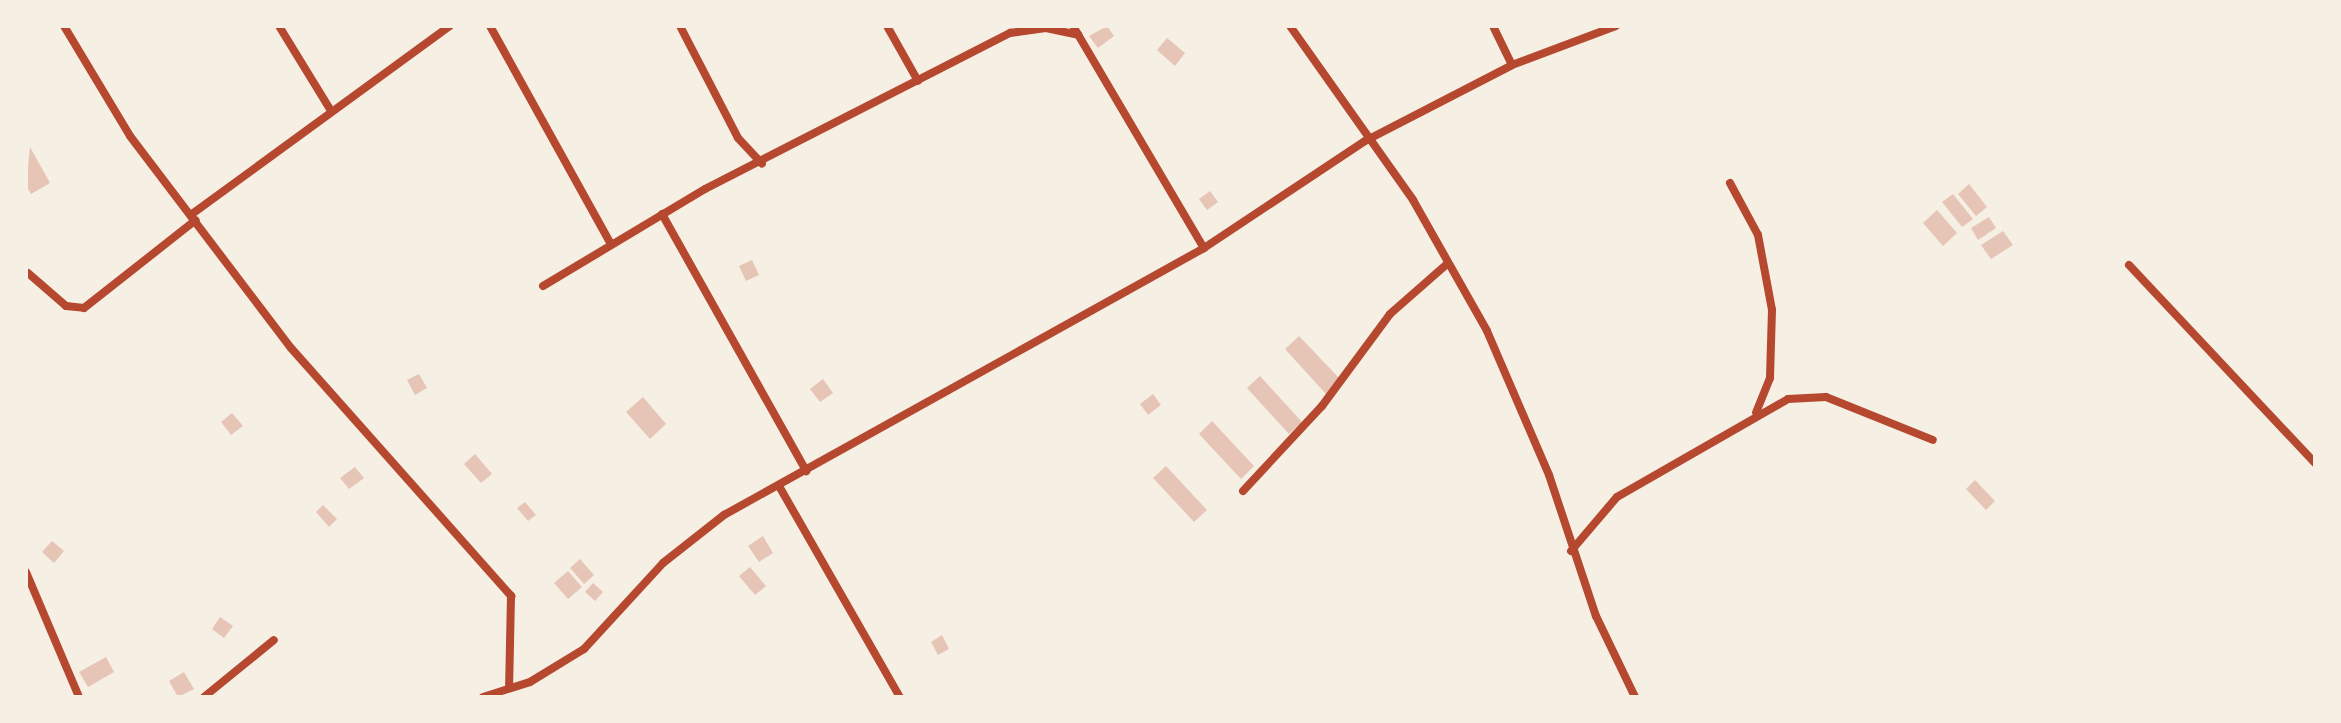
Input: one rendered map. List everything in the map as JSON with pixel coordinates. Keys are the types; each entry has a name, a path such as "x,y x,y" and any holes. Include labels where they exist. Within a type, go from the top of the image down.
{"street":[{"path":"64,26 130,136 291,348 511,596 509,688"},
{"path":"279,26 331,111"},
{"path":"28,273 66,306 84,308 194,217 331,111 450,26"},
{"path":"490,26 611,244"},
{"path":"680,26 738,138 762,164"},
{"path":"887,26 918,81"},
{"path":"1290,26 1365,141 1413,200 1448,263 1549,475 1571,551 1635,697"},
{"path":"1493,26 1512,65"},
{"path":"483,697 509,688 584,649 663,563 724,515 1204,248 1365,141 1512,65 1616,26"},
{"path":"543,286 662,214 1019,31 1075,30 1204,248"},
{"path":"1730,183 1758,235 1772,310 1770,378 1756,412"},
{"path":"662,214 806,471"},
{"path":"1243,491 1322,406 1384,321 1448,263"},
{"path":"2129,265 2315,463"},
{"path":"1571,551 1617,497 1756,412 1798,397 1826,397 1933,440"},
{"path":"779,486 900,697"},
{"path":"26,572 30,592 79,697"},
{"path":"204,697 274,640"}],"building":[{"path":"1107,26 1114,36 1098,48 1089,36"},
{"path":"1167,38 1185,53 1175,66 1157,50"},
{"path":"30,147 50,183 31,194 26,186"},
{"path":"1969,184 1987,207 1976,216 1958,194"},
{"path":"1210,191 1218,202 1207,210 1199,199"},
{"path":"1953,194 1973,219 1962,227 1942,202"},
{"path":"1937,210 1957,233 1943,246 1923,223"},
{"path":"1989,217 1996,228 1978,240 1971,228"},
{"path":"2003,231 2013,245 1991,259 1981,245"},
{"path":"752,260 759,275 746,281 739,266"},
{"path":"1299,336 1341,380 1326,394 1285,349"},
{"path":"419,374 427,388 415,395 407,380"},
{"path":"1260,376 1302,422 1289,434 1247,388"},
{"path":"823,379 833,393 820,402 810,389"},
{"path":"1153,394 1161,405 1148,415 1140,404"},
{"path":"643,397 666,424 650,439 626,412"},
{"path":"232,413 243,426 231,435 221,422"},
{"path":"1212,421 1254,466 1241,479 1199,434"},
{"path":"475,454 492,474 481,483 464,464"},
{"path":"1166,466 1207,510 1194,522 1153,478"},
{"path":"355,467 364,478 349,489 340,478"},
{"path":"1975,480 1995,501 1986,510 1966,489"},
{"path":"525,502 536,515 528,521 517,508"},
{"path":"323,505 337,519 329,527 316,512"},
{"path":"763,536 773,553 759,562 748,546"},
{"path":"52,541 64,551 54,563 42,552"},
{"path":"580,559 594,575 584,584 570,568"},
{"path":"750,567 766,586 755,595 739,576"},
{"path":"568,571 582,587 568,599 554,583"},
{"path":"593,583 603,592 595,601 585,592"},
{"path":"220,617 233,626 224,638 212,629"},
{"path":"942,635 949,649 938,655 931,642"},
{"path":"106,657 114,672 88,687 79,672"},
{"path":"184,672 194,689 178,697 169,681"}]}
